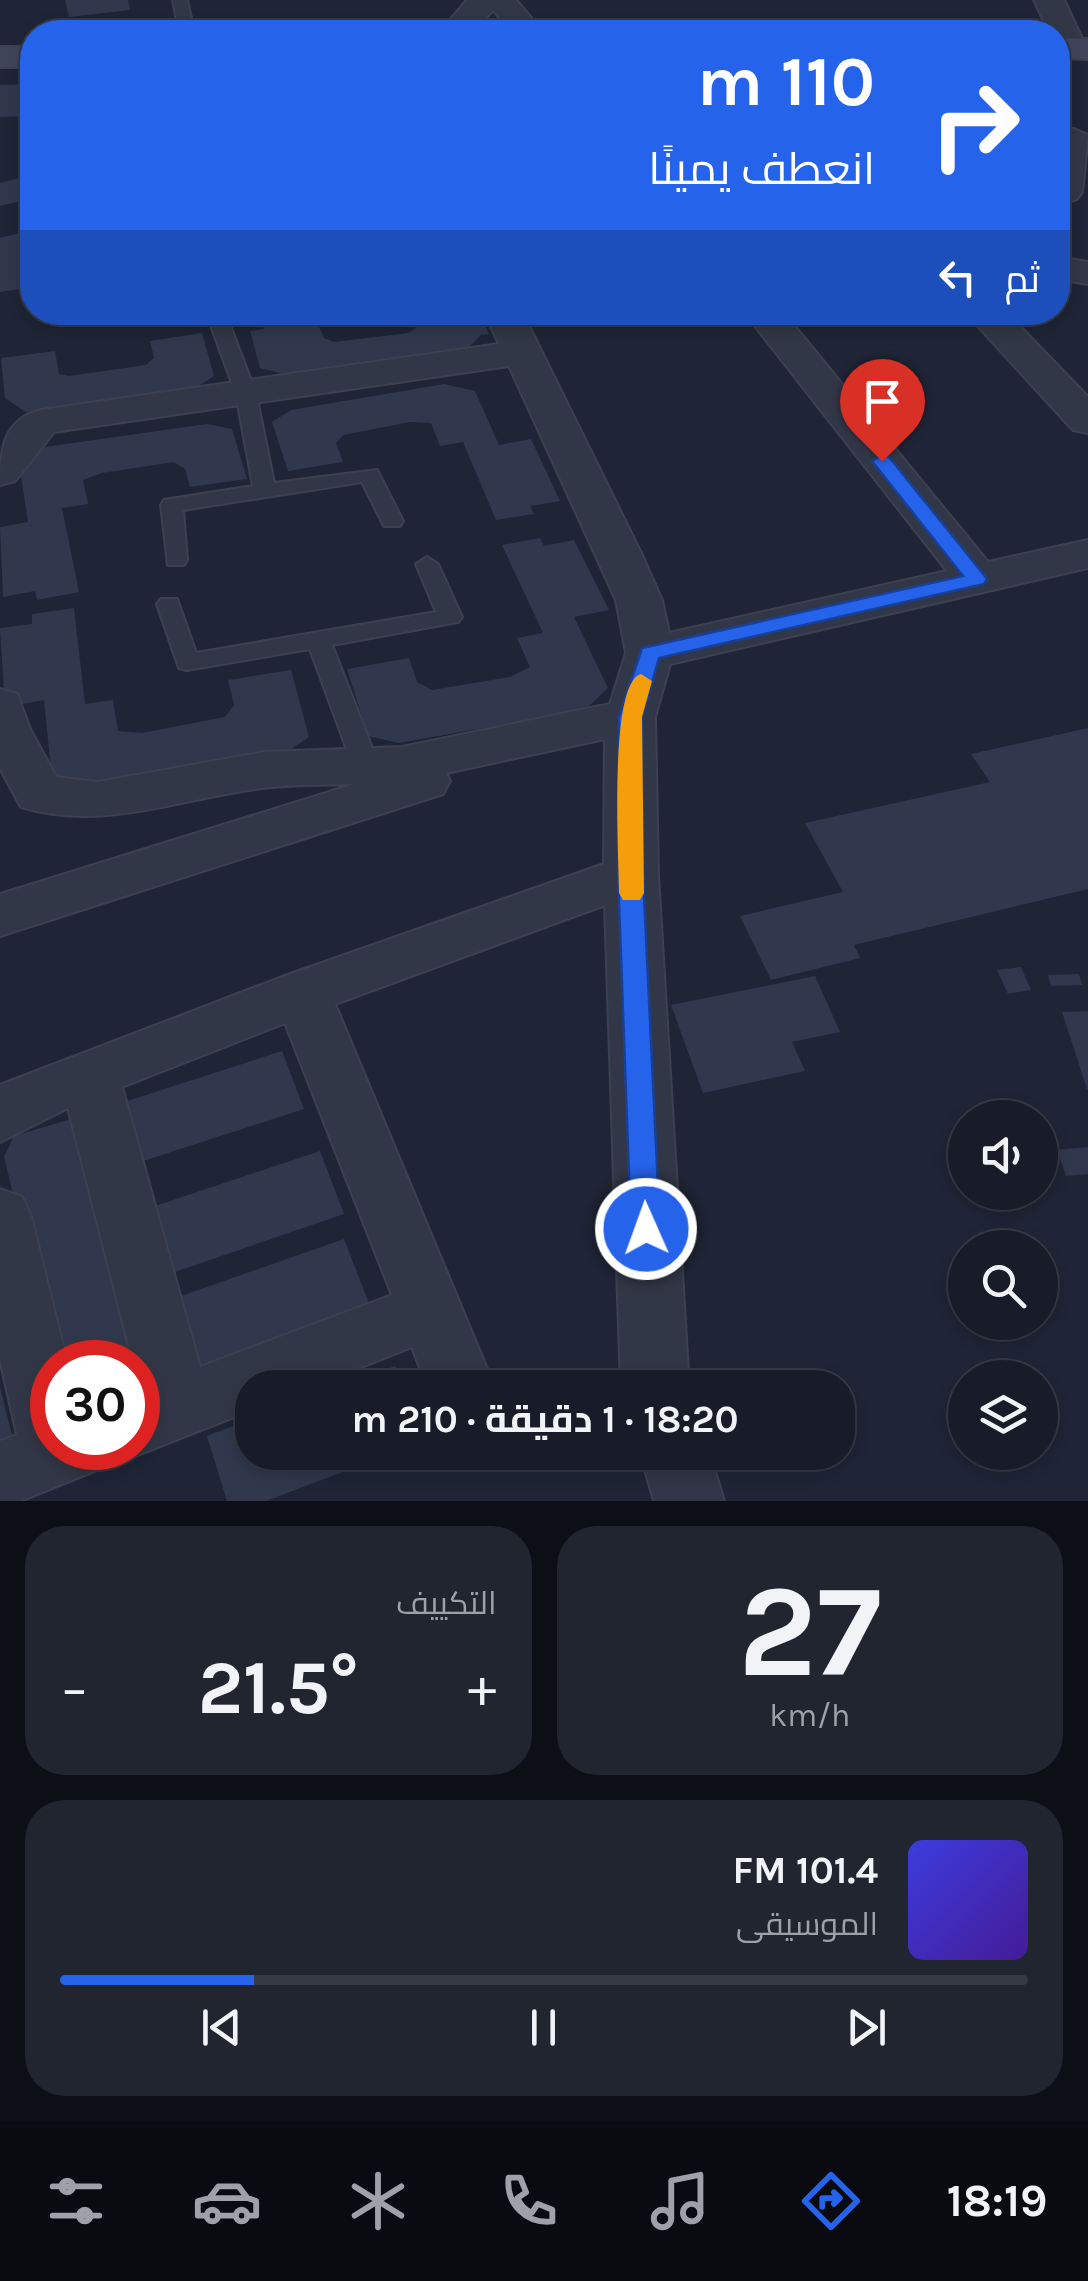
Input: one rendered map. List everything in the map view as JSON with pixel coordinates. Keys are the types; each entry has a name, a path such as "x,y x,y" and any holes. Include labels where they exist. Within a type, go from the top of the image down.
{"street":[{"path":"500,0 518,20"},
{"path":"773,325 977,579"},
{"path":"996,325 1088,422"},
{"path":"0,472 41,422 246,394 512,332 620,553 639,600 650,653 630,717 630,875 654,1370"},
{"path":"650,653 1088,554"},
{"path":"0,706 5,729 40,794 98,800 264,770 402,765 630,717"},
{"path":"0,915 630,717"},
{"path":"0,1117 24,1100 302,993 630,875"},
{"path":"302,993 455,1370"},
{"path":"90,1077 143,1340"},
{"path":"0,1216 30,1367"},
{"path":"160,1415 432,1309"},
{"path":"680,1470 689,1501"}],"lane":[{"path":"220,325 246,394 264,489"},
{"path":"176,560 172,504 369,475 392,521"},
{"path":"169,604 187,662 450,617 427,564"},
{"path":"318,639 366,766"}],"building":[{"path":"65,0 128,0 130,10 69,17"},
{"path":"20,84 20,116 0,117 0,85"},
{"path":"20,178 20,201 0,206 0,183"},
{"path":"20,233 20,289 0,292 0,238"},
{"path":"263,325 318,325 324,338 334,342 408,333 415,325 485,325 489,334 481,335 459,357 304,379 260,368 250,331 264,329"},
{"path":"202,333 214,376 189,392 26,412 5,398 1,358 55,351 59,374 69,376 146,365 154,358 150,341"},
{"path":"444,384 475,391 499,445 531,439 560,501 530,506 534,514 496,520 463,442 440,446 431,423 410,422 343,435 336,443 343,462 288,471 272,422 291,410"},
{"path":"207,424 232,429 247,479 190,487 185,469 174,462 102,473 83,480 88,504 62,508 79,592 37,600 35,591 3,597 0,527 28,522 19,463 45,447"},
{"path":"540,538 544,546 574,540 609,610 574,617 608,688 585,710 399,743 368,736 347,669 409,658 417,682 432,690 510,677 530,667 517,638 543,633 502,545"},
{"path":"74,608 85,704 113,700 118,731 142,733 225,717 234,705 228,680 291,670 309,737 284,754 88,792 52,780 44,700 5,707 0,628 32,624 32,614"},
{"path":"1088,728 1088,889 854,945 860,958 771,980 740,916 843,892 805,823 990,782 971,754"},
{"path":"1021,967 1031,990 1008,994 997,970"},
{"path":"1079,974 1082,985 1051,986 1048,975"},
{"path":"815,976 840,1032 792,1042 805,1071 703,1093 671,1005"},
{"path":"1088,1011 1088,1089 1087,1089 1062,1012"},
{"path":"282,1051 304,1109 134,1164 115,1105"},
{"path":"81,1116 140,1340 49,1340 4,1157 14,1136"},
{"path":"1088,1147 1088,1174 1066,1176 1058,1150"},
{"path":"320,1151 344,1214 166,1275 146,1209"},
{"path":"344,1239 370,1306 185,1373 164,1302"},
{"path":"0,1387 12,1435 0,1439"},
{"path":"235,1425 235,1470 348,1470 266,1501 227,1501 207,1436"}],"slow traffic":[{"path":"631,893 630,717 641,681"}],"route":[{"path":"646,1229 630,875 630,717 650,653 977,579 882,461"}]}
